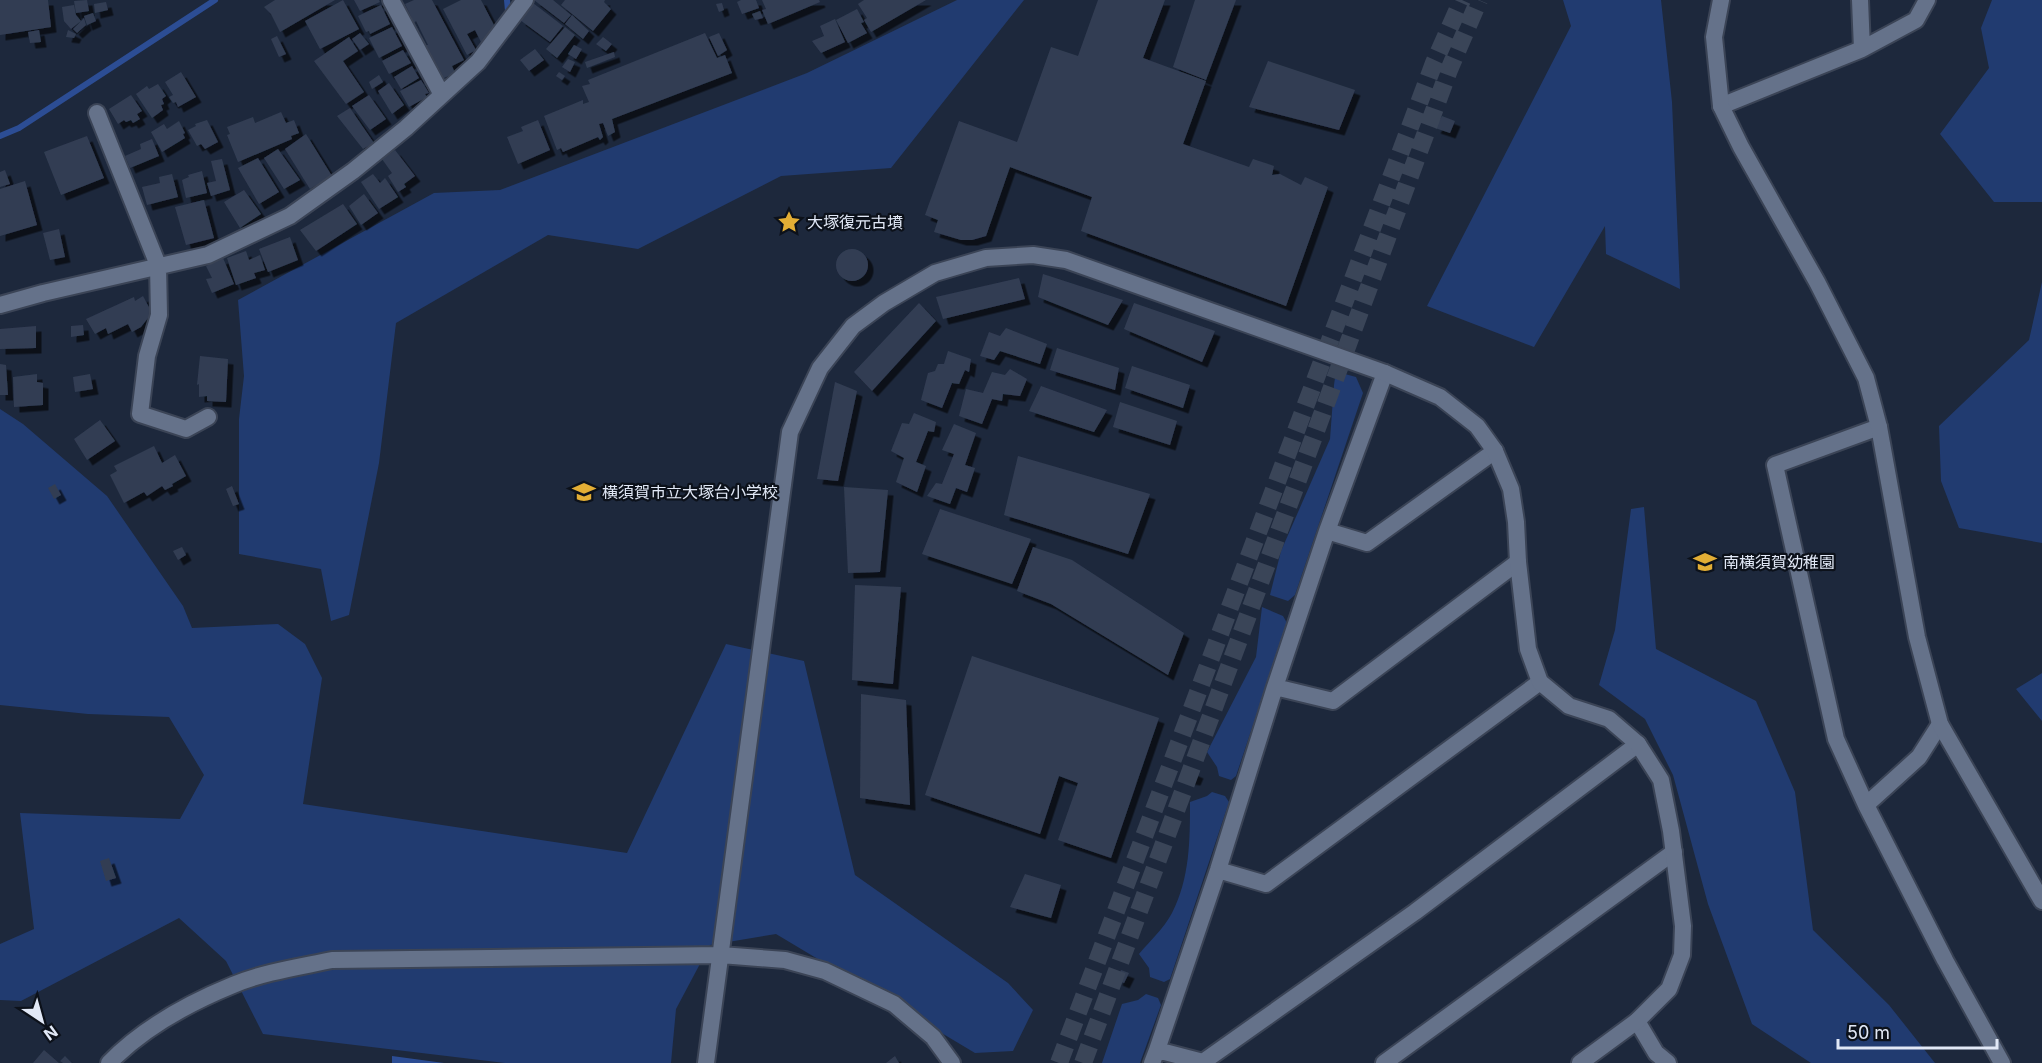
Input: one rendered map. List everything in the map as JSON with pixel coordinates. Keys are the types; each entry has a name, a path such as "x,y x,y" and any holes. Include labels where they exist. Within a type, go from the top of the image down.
{"street":[{"path":"391,0 442,95"},
{"path":"0,305 158,265 208,255 290,216 353,171 406,128 478,62 525,0"},
{"path":"1721,0 1714,37 1721,106 1741,147 1817,282 1866,378 1879,427 1917,637 1940,724 2042,901"},
{"path":"1860,0 1862,49"},
{"path":"1721,106 1862,49 1916,20 1927,0"},
{"path":"97,113 158,265 159,315 147,356 140,414 186,429 208,417"},
{"path":"706,1063 790,432 820,368 853,326 884,303 935,273 986,258 1033,255 1066,260 1385,373 1440,397 1477,426 1495,451 1511,489 1528,649 1540,682 1569,706 1609,719 1638,744 1661,780 1674,852 1683,926 1682,955 1669,989 1637,1021 1580,1063"},
{"path":"1385,373 1327,531 1218,870 1154,1056 1203,1062 1415,912 1638,744"},
{"path":"1879,427 1775,465 1836,739 1866,805 1945,960 2002,1063"},
{"path":"1327,531 1367,543 1495,451"},
{"path":"1275,687 1333,701 1518,562"},
{"path":"1218,870 1266,884 1540,682"},
{"path":"1866,805 1919,757 1940,724"},
{"path":"1384,1063 1674,852"},
{"path":"109,1063 124,1048 177,1012 234,984 282,970 332,960 721,956 785,960 825,971 894,1004 933,1037 952,1063"},
{"path":"1637,1021 1656,1053 1668,1063"}],"shaded area":[{"path":"957,0 1024,0 891,168 781,176 638,249 548,235 396,323 379,463 349,615 331,621 321,569 239,554 239,419 244,376 238,300 434,193 500,190 807,73"},
{"path":"1563,0 1661,0 1672,102 1680,289 1606,254 1605,226 1534,347 1427,306 1571,26"},
{"path":"1992,0 2042,0 2042,202 1994,202 1940,134 1989,68 1981,28"},
{"path":"2042,282 2042,543 1959,528 1941,481 1939,426 2029,340"},
{"path":"1341,373 1356,377 1363,393 1295,595 1288,601 1270,595 1281,551 1330,439 1335,378"},
{"path":"0,409 23,424 107,496 183,606 192,628 278,624 305,644 322,678 303,804 627,853 726,644 804,661 855,875 1008,983 1033,1010 1013,1051 975,1053 776,934 710,945 676,1009 671,1063 505,1063 263,1034 226,961 179,918 21,1001 0,1000 0,944 34,929 20,813 180,819 204,775 169,717 88,714 0,705"},
{"path":"1644,507 1656,649 1756,701 1795,792 1813,930 1889,1005 1935,1063 1811,1063 1752,1024 1708,904 1673,775 1645,719 1599,685 1615,630 1631,509"},
{"path":"1262,607 1283,616 1287,623 1236,776 1231,780 1219,776 1217,767 1207,752 1256,657"},
{"path":"2042,673 2042,721 2016,689"},
{"path":"1212,792 1225,796 1229,802 1170,979 1164,982 1150,977 1149,968 1139,954 1165,924 1178,900 1188,859 1190,802"},
{"path":"1146,994 1158,998 1161,1005 1140,1063 1102,1063 1122,1004 1138,1000"},
{"path":"392,1056 444,1063 392,1063"}],"building":[{"path":"0,0 48,0 51,27 0,35"},
{"path":"87,0 89,11 76,13 74,1"},
{"path":"275,0 335,0 280,32 271,14 264,7"},
{"path":"343,0 359,29 320,49 305,21"},
{"path":"354,0 379,0 380,2 360,11"},
{"path":"414,0 432,0 464,60 452,66 455,73 444,78 416,21 414,23 405,4"},
{"path":"461,0 481,0 496,29 482,44 475,30 467,34 476,50 467,55 443,9"},
{"path":"534,0 553,0 571,15 564,23"},
{"path":"565,0 605,0 604,2 611,9 593,31 561,5"},
{"path":"756,0 759,8 742,14 737,2"},
{"path":"762,0 819,0 820,2 768,24 762,10 766,9"},
{"path":"864,0 926,0 871,32 864,20 867,18 858,4"},
{"path":"1098,0 1165,0 1143,58 1206,81 1183,144 1249,167 1253,159 1274,166 1272,175 1280,174 1301,185 1305,177 1328,187 1286,306 1081,231 1092,197 1010,167 986,236 961,240 934,232 938,220 925,215 959,121 1017,142 1051,47 1078,56"},
{"path":"1195,0 1236,0 1206,80 1173,67"},
{"path":"106,2 108,10 95,13 94,4"},
{"path":"533,3 563,26 550,42 520,20"},
{"path":"722,3 724,10 719,12 716,4"},
{"path":"74,5 76,15 81,21 71,29 64,21 62,7"},
{"path":"381,5 390,24 370,34 369,31 366,32 358,16"},
{"path":"857,9 867,33 848,43 836,20"},
{"path":"760,11 763,18 755,20 752,14"},
{"path":"93,13 96,21 87,25 84,16"},
{"path":"572,15 589,31 583,39 565,24"},
{"path":"84,18 86,25 77,33 73,29"},
{"path":"835,19 845,42 821,53 812,41 824,36 820,26"},
{"path":"392,27 402,46 379,58 369,38"},
{"path":"565,27 575,35 557,58 546,49"},
{"path":"39,30 41,42 30,43 28,32"},
{"path":"68,30 76,34 74,38 66,37"},
{"path":"360,33 369,44 360,50 352,39"},
{"path":"705,33 717,58 725,55 732,73 612,119 615,132 608,136 603,123 599,124 603,137 600,140 598,137 563,152 561,148 557,150 544,116 583,100 583,104 589,102 582,86 590,84 588,80"},
{"path":"719,33 727,50 718,56 709,37"},
{"path":"277,36 286,54 279,57 271,39"},
{"path":"349,37 358,51 343,61 364,92 346,104 314,61"},
{"path":"603,37 612,44 606,51 596,44"},
{"path":"574,45 582,49 576,59 568,54"},
{"path":"535,49 544,60 529,71 520,60"},
{"path":"403,50 411,63 389,74 382,61"},
{"path":"614,52 615,57 587,68 585,62"},
{"path":"568,59 575,62 570,72 562,67"},
{"path":"1268,61 1355,90 1339,130 1249,107"},
{"path":"412,66 419,78 401,89 394,77"},
{"path":"181,72 196,97 178,107 176,102 173,103 169,97 173,95 165,82"},
{"path":"559,72 565,76 562,80 556,76"},
{"path":"379,75 383,82 372,89 369,82"},
{"path":"421,80 429,93 425,94 427,97 409,107 400,91"},
{"path":"389,83 404,105 392,114 378,91"},
{"path":"158,84 166,96 162,99 163,110 152,118 136,94 147,86 149,89"},
{"path":"131,95 142,111 137,114 140,119 133,123 131,120 126,122 124,120 118,124 109,109"},
{"path":"369,95 386,119 370,130 352,106"},
{"path":"350,108 374,143 363,149 337,116"},
{"path":"281,112 286,123 294,120 299,133 291,136 292,139 238,162 227,135 230,134 227,127 253,117 255,123"},
{"path":"1442,116 1455,121 1450,133 1435,128"},
{"path":"207,120 218,142 205,149 201,144 197,146 188,130 196,126 195,124"},
{"path":"538,120 550,150 518,164 507,137 523,131 521,127"},
{"path":"179,121 185,138 162,152 151,132 164,124 167,129"},
{"path":"306,134 332,176 310,189 285,149"},
{"path":"87,136 104,178 61,195 44,152"},
{"path":"152,139 159,156 130,168 125,156 141,149 140,144"},
{"path":"278,149 300,180 284,189 264,158"},
{"path":"395,150 415,176 404,184 406,187 398,192 388,176 392,173 382,159"},
{"path":"258,158 279,192 259,204 238,168"},
{"path":"222,159 230,190 211,196 207,183 216,181 211,161"},
{"path":"5,170 10,184 0,187 0,172"},
{"path":"202,171 207,193 186,198 182,180 189,177 188,175"},
{"path":"172,174 178,197 147,205 142,187 160,183 159,177"},
{"path":"373,174 380,183 385,178 398,197 379,209 361,182"},
{"path":"25,181 37,225 0,236 0,189"},
{"path":"244,190 261,214 240,228 224,202"},
{"path":"364,194 378,213 361,225 349,206"},
{"path":"204,200 214,238 186,245 175,207"},
{"path":"343,204 357,224 316,251 300,230"},
{"path":"59,229 65,257 50,260 43,233"},
{"path":"290,237 298,260 268,272 259,249"},
{"path":"852,249 863,254 868,265 863,276 852,281 841,276 836,265 841,254"},
{"path":"246,251 249,260 260,255 265,270 254,273 256,278 236,285 227,258"},
{"path":"223,258 234,284 212,293 206,279 212,278 206,266"},
{"path":"1043,274 1123,300 1108,325 1038,297"},
{"path":"1019,278 1025,299 943,319 936,297"},
{"path":"143,296 152,313 141,327 132,332 128,324 108,334 106,328 95,334 86,319 134,297 135,301"},
{"path":"919,303 936,321 872,391 854,372"},
{"path":"1134,303 1215,331 1202,362 1124,329"},
{"path":"83,325 84,335 71,337 71,326"},
{"path":"36,326 36,348 0,349 0,329"},
{"path":"1006,328 1047,344 1040,364 1000,351 994,360 980,356 989,332 1000,336"},
{"path":"1057,348 1119,368 1115,390 1050,370"},
{"path":"948,351 971,359 969,372 965,370 959,384 952,383 942,408 921,400 928,373 935,371 938,364 944,364"},
{"path":"200,356 228,359 226,402 207,401 207,396 199,397 199,384 197,385"},
{"path":"0,364 6,365 8,395 0,395"},
{"path":"1132,366 1190,385 1183,408 1125,388"},
{"path":"1010,369 1027,379 1020,396 1003,394 1002,401 992,399 982,424 959,416 966,389 983,393 992,372 1005,375"},
{"path":"37,374 37,382 43,383 43,405 14,407 13,377"},
{"path":"90,374 93,389 75,392 73,377"},
{"path":"835,382 857,391 838,481 817,479"},
{"path":"1041,386 1107,410 1094,432 1029,411"},
{"path":"1120,402 1177,421 1170,445 1113,427"},
{"path":"914,413 936,422 934,432 928,431 916,462 926,466 917,492 896,482 904,458 891,451 902,423 909,424"},
{"path":"100,420 115,441 87,460 74,439"},
{"path":"954,424 976,433 965,465 975,468 967,492 956,488 950,504 927,496 936,483 942,484 954,454 942,450"},
{"path":"154,446 162,463 175,455 186,476 165,490 162,486 147,496 144,492 124,503 110,475 117,471 114,466"},
{"path":"1018,456 1150,494 1128,554 1004,515"},
{"path":"55,484 61,495 54,499 48,488"},
{"path":"232,486 239,504 233,506 226,489"},
{"path":"844,487 888,490 880,572 848,573"},
{"path":"940,509 1031,539 1012,584 922,554"},
{"path":"182,547 186,555 178,560 173,551"},
{"path":"1033,547 1072,560 1184,633 1168,675 1051,604 1017,591"},
{"path":"855,585 901,587 893,684 852,680"},
{"path":"972,656 1159,718 1111,858 1058,840 1078,783 1059,776 1040,834 925,795"},
{"path":"861,694 906,700 910,805 860,798"},
{"path":"1191,770 1198,773 1195,780 1188,779"},
{"path":"109,858 116,878 106,881 100,861"},
{"path":"1025,874 1061,885 1051,918 1010,907"},
{"path":"1121,970 1129,973 1124,983 1117,980"},
{"path":"44,1050 59,1063 33,1063"},
{"path":"65,1056 72,1063 60,1061"},
{"path":"895,1056 899,1063 886,1063"}],"waterway":[{"path":"0,136 19,128 215,0"},
{"path":"507,0 508,11"}],"tunnel":[{"path":"1059,1063 1434,63 1462,0"},
{"path":"1083,1063 1449,70 1479,0"}],"place":[{"name":"大塚復元古墳","path":"789,222"},
{"name":"横須賀市立大塚台小学校","path":"584,492"},
{"name":"南横須賀幼稚園","path":"1705,562"}]}
